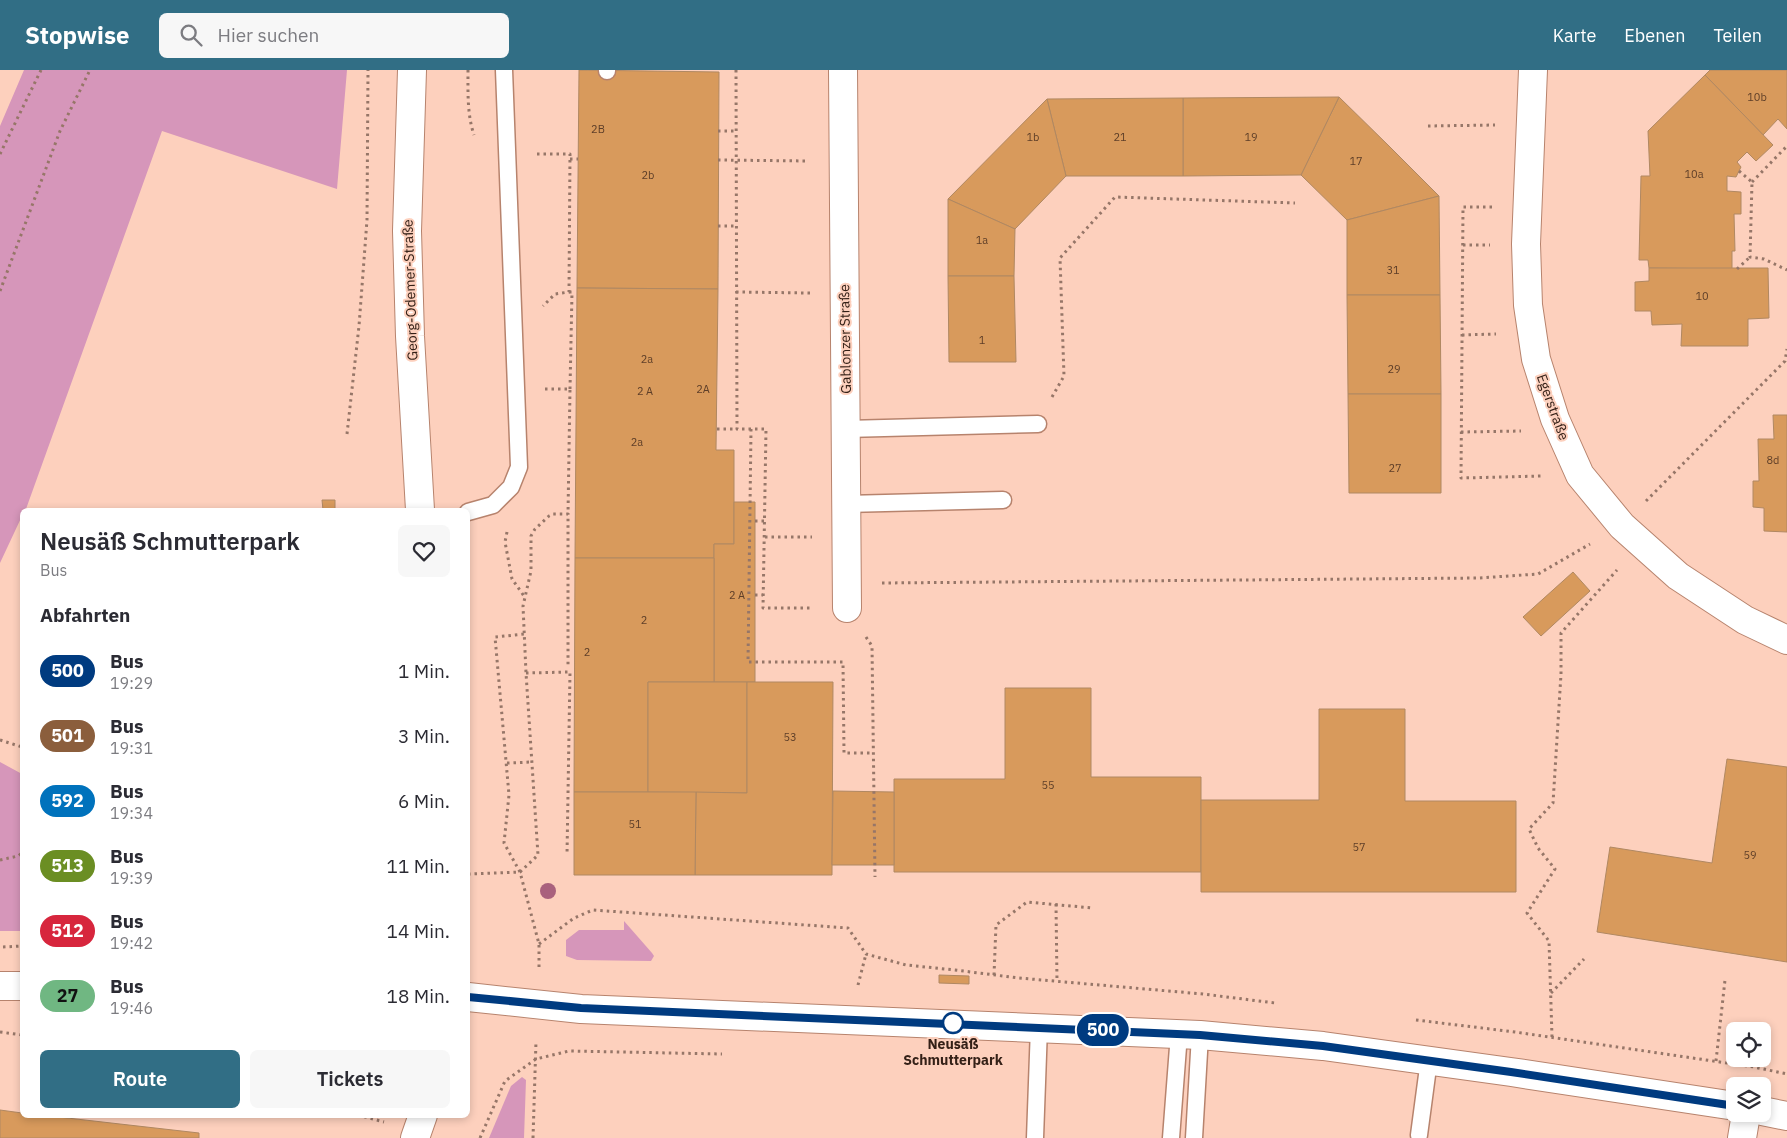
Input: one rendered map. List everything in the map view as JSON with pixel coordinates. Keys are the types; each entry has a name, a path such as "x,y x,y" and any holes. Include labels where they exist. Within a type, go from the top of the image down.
{"street":[{"name":"Georg-Odemer-Straße","path":"412,70 407,231 410,336 420,508"},
{"name":"Gablonzer Straße","path":"843,70 847,596"},
{"name":"Egerstraße","path":"1533,70 1526,248 1528,306 1536,359 1554,419 1580,475 1631,534 1685,581 1745,620 1787,640"},
{"path":"0,986 20,986"},
{"path":"470,997 581,1008 1189,1034 1323,1046 1726,1105"},
{"path":"1771,1113 1787,1116"},
{"path":"415,1138 421,1118"},
{"path":"1742,1138 1745,1122"}],"lane":[{"path":"470,511 493,505 511,487 519,468 504,70"},
{"path":"846,429 1038,424"},
{"path":"846,504 1003,500"},
{"path":"1035,1138 1039,1027"},
{"path":"1171,1138 1189,1034"},
{"path":"1189,1034 1194,1138"},
{"path":"1419,1135 1429,1060"}],"path":[{"path":"0,154 42,70"},
{"path":"0,291 60,132 90,70"},
{"path":"347,434 368,220 368,70"},
{"path":"736,70 737,429"},
{"path":"1428,126 1531,124"},
{"path":"718,131 736,131"},
{"path":"1737,269 1750,257 1752,182 1787,146"},
{"path":"570,159 578,159"},
{"path":"718,160 786,161"},
{"path":"1739,171 1752,182"},
{"path":"1038,424 1064,376 1060,258 1115,197 1295,203"},
{"path":"1527,206 1464,207 1461,478 1580,475"},
{"path":"718,226 736,226"},
{"path":"1750,257 1764,259 1787,270"},
{"path":"568,665 568,514 572,292 569,292"},
{"path":"736,292 791,292"},
{"path":"1552,1037 1549,941 1527,913 1554,869 1538,848 1530,829 1553,803 1562,633 1631,534 1785,360 1787,349"},
{"path":"552,389 570,389"},
{"path":"717,429 766,429 763,608 847,596 1528,575 1538,574 1631,534"},
{"path":"751,429 748,662 843,662 844,753 873,753"},
{"path":"1461,432 1560,430"},
{"path":"470,874 520,872 538,855 523,606 531,571 532,536 535,528 553,514 568,514"},
{"path":"755,521 765,521"},
{"path":"765,537 794,537"},
{"path":"755,595 763,595"},
{"path":"524,634 495,637 509,795 504,843 520,872 539,944 574,918 593,910 848,928 866,954 906,966 1057,982 1203,994 1281,1004"},
{"path":"872,646 875,877"},
{"path":"526,672 570,672 567,855"},
{"path":"0,740 20,746"},
{"path":"507,763 532,762"},
{"path":"0,860 20,854"},
{"path":"994,975 996,925 1027,902 1093,908"},
{"path":"1056,904 1057,982"},
{"path":"0,948 20,946"},
{"path":"1551,994 1584,958"},
{"path":"1716,1061 1725,980"},
{"path":"1408,1019 1552,1037 1716,1061 1787,1074"},
{"path":"0,1032 20,1035"},
{"path":"480,1138 505,1081 536,1060 569,1051 726,1054"},
{"path":"533,1138 536,1060"}],"shaded area":[{"path":"24,70 347,70 337,189 162,131 26,508 20,508 20,520 0,563 0,126"},
{"path":"0,762 20,773 20,931 0,931"},
{"path":"624,921 652,953 654,956 651,961 577,960 566,956 566,940 579,930 624,930"},
{"path":"522,1077 526,1080 524,1138 489,1138 511,1086"}],"building":[{"path":"579,70 719,72 718,289 577,288"},
{"path":"1710,70 1787,70 1787,129 1778,119 1763,135 1705,75"},
{"path":"1705,75 1773,145 1756,161 1747,152 1737,162 1741,167 1736,177 1727,176 1727,191 1741,192 1741,214 1734,214 1735,251 1732,251 1732,269 1649,268 1648,260 1639,260 1641,176 1650,176 1648,131"},
{"path":"1339,97 1439,196 1347,220 1301,175"},
{"path":"1339,97 1301,175 1183,176 1183,98"},
{"path":"1183,98 1183,176 1066,176 1047,99"},
{"path":"1047,99 1066,176 1015,229 948,199"},
{"path":"1439,196 1440,295 1347,295 1347,220"},
{"path":"948,199 1015,229 1014,276 948,276"},
{"path":"1649,268 1768,268 1769,318 1748,319 1748,346 1681,346 1682,324 1652,325 1651,311 1635,311 1635,282 1649,281"},
{"path":"948,276 1014,276 1016,362 949,362"},
{"path":"577,288 718,289 716,450 734,450 734,544 714,544 714,558 575,558"},
{"path":"1347,295 1440,295 1441,394 1348,394"},
{"path":"1348,394 1441,394 1441,493 1349,493"},
{"path":"1773,415 1787,415 1787,532 1764,531 1764,508 1753,507 1753,481 1759,481 1758,439 1774,439"},
{"path":"322,500 335,500 335,508 323,508"},
{"path":"734,502 755,502 755,682 714,682 714,544 734,544"},
{"path":"575,558 714,558 714,682 648,682 648,792 574,792"},
{"path":"1573,572 1590,591 1541,636 1523,617"},
{"path":"648,682 747,682 747,793 648,792"},
{"path":"747,682 833,682 832,875 695,875 696,792 747,793"},
{"path":"1005,688 1091,688 1091,777 1201,777 1201,872 894,872 894,779 1005,779"},
{"path":"1319,709 1405,709 1405,801 1516,801 1516,892 1201,892 1201,800 1319,800"},
{"path":"1727,759 1787,767 1787,962 1597,932 1610,847 1712,863"},
{"path":"833,791 894,792 894,865 832,865"},
{"path":"574,792 696,792 695,875 574,875"},
{"path":"939,975 969,976 969,984 939,983"},
{"path":"0,1110 20,1113 20,1118 67,1118 199,1133 199,1138 0,1138"}],"bus line":[{"name":"500","path":"470,997 581,1008 1200,1035 1323,1046 1726,1105"}],"place":[{"name":"Neusäß Schmutterpark","path":"953,1023"}]}
